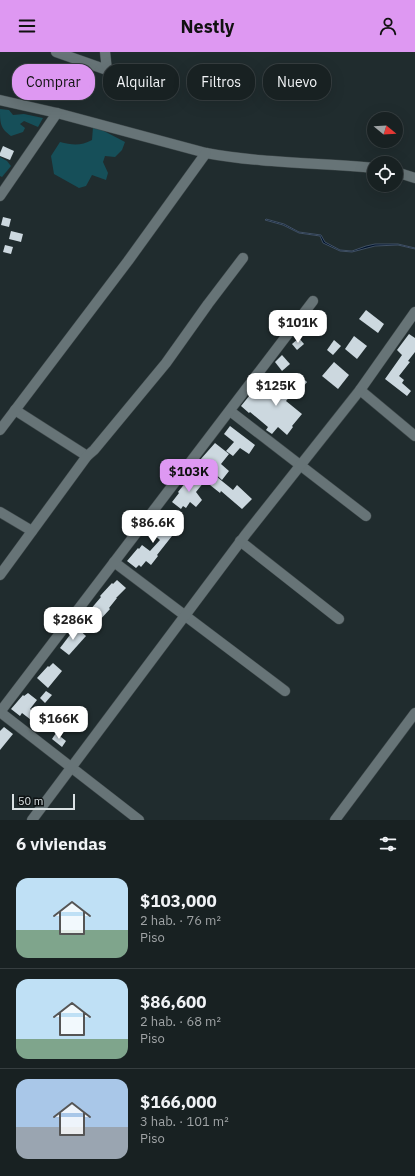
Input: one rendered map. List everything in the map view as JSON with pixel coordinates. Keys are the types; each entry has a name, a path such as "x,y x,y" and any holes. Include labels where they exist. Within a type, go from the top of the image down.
{"street":[{"path":"56,52 107,70 105,52"},
{"path":"0,100 57,113 206,153 255,160 367,167"},
{"path":"0,196 57,113"},
{"path":"0,430 132,255 206,153"},
{"path":"403,174 415,178"},
{"path":"0,575 87,456 94,450 166,363 243,258"},
{"path":"139,820 0,712 313,301"},
{"path":"32,820 240,541 360,390 415,312"},
{"path":"360,390 415,436"},
{"path":"15,410 87,456"},
{"path":"230,411 366,516"},
{"path":"0,512 32,531"},
{"path":"240,541 339,619"},
{"path":"114,562 285,691"},
{"path":"335,820 415,713"}],"shaded area":[{"path":"0,109 9,110 13,115 24,114 43,118 38,127 24,121 20,124 25,128 23,132 11,136 1,125"},
{"path":"93,127 125,142 122,150 115,157 105,156 103,162 108,173 106,180 92,175 86,186 79,188 54,174 51,156 60,142 76,144 92,140"},
{"path":"0,157 7,161 11,166 2,177 0,176"},
{"path":"265,220 284,224 299,232 321,235 325,242 340,250 352,251 375,244 398,244 415,249 398,245 375,246 352,252 340,251 323,243 320,236 299,233 283,225"}],"building":[{"path":"3,146 14,151 10,160 0,156"},
{"path":"3,217 11,219 9,227 1,225"},
{"path":"11,231 23,234 21,242 9,239"},
{"path":"5,245 13,247 11,254 3,252"},
{"path":"366,310 384,324 378,333 359,319"},
{"path":"313,311 321,315 314,329 304,324"},
{"path":"409,334 415,338 415,352 408,361 410,362 399,376 404,380 402,383 411,391 407,396 385,379 402,355 397,350"},
{"path":"354,336 367,346 357,359 345,349"},
{"path":"299,338 304,344 297,350 292,344"},
{"path":"334,340 341,346 333,355 327,350"},
{"path":"282,355 290,364 282,371 275,362"},
{"path":"334,362 349,375 338,389 322,376"},
{"path":"297,373 307,382 299,392 296,389 286,401 302,414 287,435 278,427 272,434 266,430 268,427 241,406 254,390 255,391 259,387 274,401"},
{"path":"230,426 255,445 249,454 240,448 233,456 226,451 234,442 224,434"},
{"path":"215,443 229,454 221,464 229,471 222,480 200,460"},
{"path":"195,475 204,482 196,492 202,500 196,507 190,502 186,508 183,506 181,509 172,502 190,477 192,479"},
{"path":"217,477 233,490 237,485 252,499 242,509 221,491 220,493 210,485"},
{"path":"165,515 175,523 167,532 172,536 151,565 146,561 141,567 139,565 136,568 127,561 142,545 150,551 160,540 150,531"},
{"path":"117,580 126,588 116,598 109,608 110,609 98,622 96,621 93,624 84,617 101,597 100,596 112,583 113,584"},
{"path":"76,627 86,636 69,655 60,648"},
{"path":"53,663 62,671 48,688 37,678 48,666 49,667"},
{"path":"46,691 52,695 45,703 40,698"},
{"path":"28,693 37,700 30,709 40,716 35,723 22,713 20,716 11,709 23,695 24,696"},
{"path":"4,727 13,734 0,750 0,731"},
{"path":"56,733 66,741 62,747 52,739"}]}
